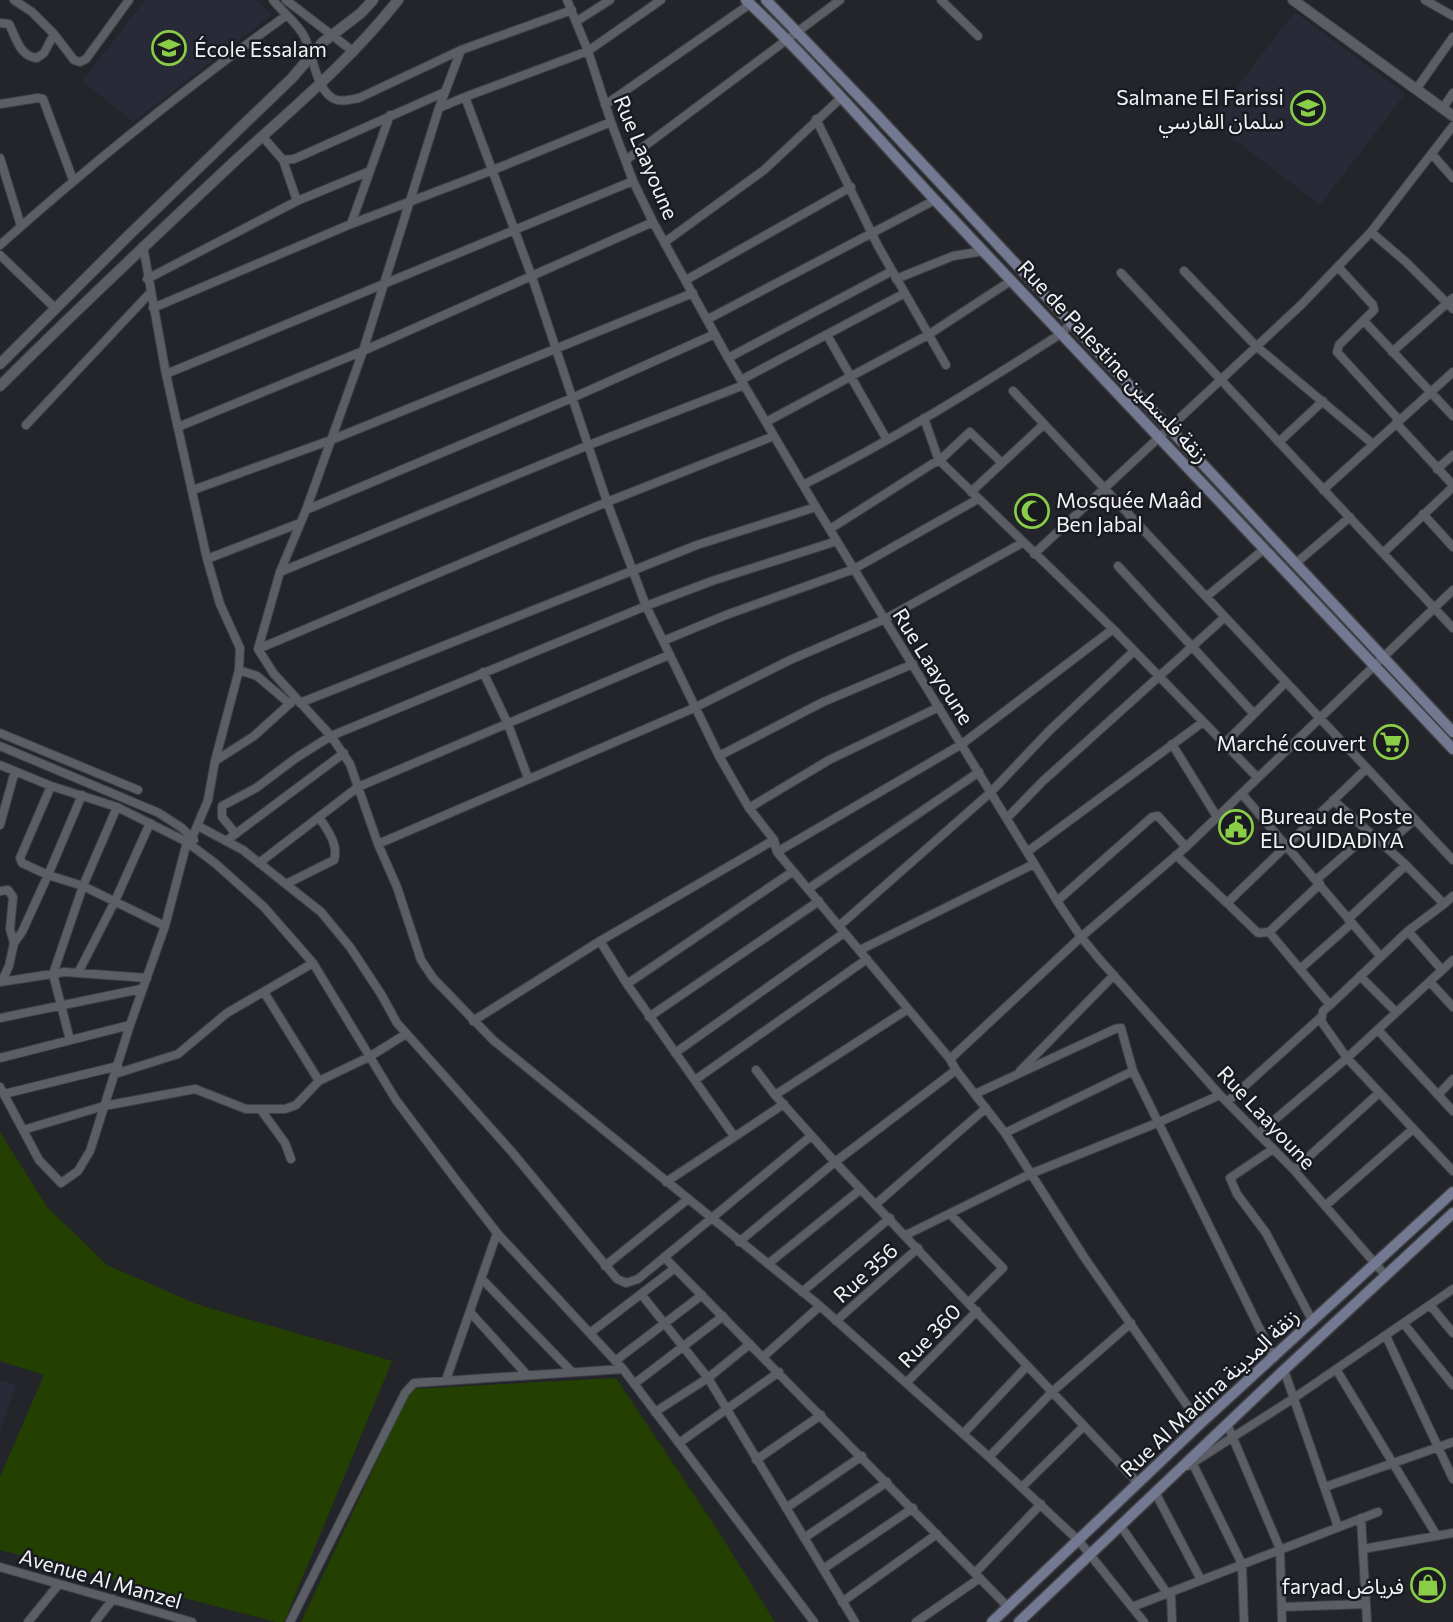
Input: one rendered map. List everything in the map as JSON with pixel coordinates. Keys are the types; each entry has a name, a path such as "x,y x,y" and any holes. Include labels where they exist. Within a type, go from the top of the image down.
{"main road":[{"name":"Rue de Palestine زنقة فلسطين","path":"766,0 842,97 935,200 1012,280 1066,328 1168,428 1295,564 1453,749"},
{"name":"Rue de Palestine زنقة فلسطين","path":"748,2 792,36 872,110 1066,328 1158,437 1263,550 1453,732"},
{"name":"Rue Al Madina زنقة المدينة","path":"992,1622 1200,1424 1453,1192"},
{"name":"Rue Al Madina زنقة المدينة","path":"1019,1622 1453,1213"}],"street":[{"path":"14,0 32,12 74,60 80,62 86,59 129,0"},
{"path":"273,0 305,37 313,68 321,83 336,100 359,98 461,50 572,10"},
{"path":"286,0 354,52"},
{"path":"0,365 292,78 323,42 361,13 373,0"},
{"path":"0,386 143,246 354,52 398,0"},
{"name":"Rue Laayoune","path":"567,0 588,51 633,181 653,222 728,358 816,507 1057,901 1081,937 1114,975 1224,1098 1294,1170 1386,1276"},
{"path":"577,21 610,0"},
{"path":"439,108 588,51 661,0"},
{"path":"626,160 840,0"},
{"path":"941,0 978,36"},
{"path":"1293,0 1453,116"},
{"path":"1425,0 1453,16"},
{"path":"605,105 748,2"},
{"path":"0,245 72,180 286,15"},
{"path":"0,23 9,24 22,51 30,57 37,58 44,52 54,34"},
{"path":"1417,88 1453,37"},
{"path":"295,702 258,649 280,572 306,510 363,351 444,92 461,50"},
{"path":"283,160 294,159 444,92"},
{"path":"1443,108 1453,93"},
{"path":"465,97 532,277 607,502 646,606 719,756 749,808 774,840 777,852 792,872 950,1059 1005,1133 1084,1257 1200,1424"},
{"path":"665,242 764,170 842,97"},
{"path":"0,104 43,99 72,180"},
{"path":"351,224 390,115"},
{"path":"817,119 894,275 946,365"},
{"path":"153,308 351,224 611,122"},
{"path":"1034,554 1338,267 1371,232 1453,126"},
{"path":"262,136 283,160 298,201"},
{"path":"1432,154 1453,177"},
{"path":"0,158 21,226"},
{"path":"147,279 298,201 370,171"},
{"path":"166,374 633,181"},
{"path":"686,280 851,187"},
{"path":"708,319 935,200"},
{"path":"178,427 363,351 653,222"},
{"path":"1371,232 1451,303 1392,352"},
{"path":"143,246 166,374 207,559 220,604 240,648 239,670 215,761 208,800 198,826 189,840 165,926 141,989 117,1070 90,1151 78,1171 61,1184 39,1160 2,1090 117,1070 178,1054 227,1013 313,963"},
{"path":"728,358 894,275 953,256 984,251"},
{"path":"0,255 56,309"},
{"path":"1338,267 1374,307 1373,312 1339,345 1338,352 1453,486 1383,553"},
{"path":"1184,271 1256,346 1373,444"},
{"path":"1121,273 1453,628"},
{"path":"766,422 928,335 1012,280"},
{"path":"26,425 150,293"},
{"path":"192,490 331,440 693,293"},
{"path":"280,572 743,383 905,293"},
{"path":"1364,321 1453,416"},
{"path":"803,485 887,440 990,379 1066,328"},
{"path":"306,510 572,398 715,334"},
{"path":"827,335 887,440"},
{"path":"1323,489 1453,372"},
{"path":"1013,391 1453,860"},
{"path":"1279,442 1323,401"},
{"path":"923,418 939,461 1113,629 1258,778"},
{"path":"971,492 1043,425"},
{"path":"830,529 939,461 970,432 1002,463"},
{"path":"258,649 607,502 774,436"},
{"path":"1437,469 1453,456"},
{"path":"663,641 726,615 854,569 978,499"},
{"path":"215,761 254,736 295,702 697,545 816,507"},
{"path":"1423,514 1453,547"},
{"path":"1295,564 1350,517"},
{"path":"207,559 300,523"},
{"path":"222,806 256,788 331,736 646,606 712,581 837,541"},
{"path":"378,844 694,708 790,660 885,619 1022,542"},
{"path":"1206,597 1263,550"},
{"path":"1118,566 1254,714"},
{"path":"950,1059 1081,937 1186,847 1453,590"},
{"path":"1007,818 1043,780 1225,617"},
{"path":"777,852 962,744 1113,629"},
{"path":"675,1053 841,929 991,792 1049,731 1135,651"},
{"path":"260,863 358,787 669,655"},
{"path":"719,756 823,702 913,664"},
{"path":"239,670 257,676 295,702 331,736 344,754 397,887 422,960 433,978 473,1021 820,1306 1022,1486 1090,1553 1144,1622"},
{"path":"483,673 509,724 528,778"},
{"path":"1224,744 1286,682"},
{"path":"749,808 830,760 939,706"},
{"path":"1027,852 1203,722"},
{"path":"0,733 138,790"},
{"path":"1172,744 1217,817"},
{"path":"0,746 169,818 198,851 264,907 313,963 396,1100 497,1233 623,1369 814,1622"},
{"path":"226,841 344,754"},
{"path":"0,765 51,786 117,807 189,840"},
{"path":"1227,903 1367,768"},
{"path":"0,824 15,771"},
{"path":"808,889 979,772"},
{"path":"51,786 20,858 22,863 83,886 165,926"},
{"path":"1242,794 1381,957"},
{"path":"82,795 48,875 4,966 1,982 78,973 147,978"},
{"path":"208,800 222,806"},
{"path":"1333,800 1406,865 1444,904"},
{"path":"222,806 222,817 236,834"},
{"path":"70,1040 53,974 83,886 117,807"},
{"path":"1057,901 1152,817 1158,816 1186,847"},
{"path":"286,884 334,860 336,851 333,842 319,817"},
{"path":"1385,846 1415,819"},
{"path":"78,973 115,901 149,822"},
{"path":"198,826 260,863 321,912 350,947 397,1023 512,1152 617,1279 631,1282 811,1136"},
{"path":"1176,855 1258,933 1269,932 1370,833"},
{"path":"473,1021 600,941 774,840"},
{"path":"860,950 1034,864"},
{"path":"1300,970 1406,865"},
{"path":"627,984 792,872"},
{"path":"0,891 8,890 13,897 10,929 14,943"},
{"path":"906,1235 1030,1174 1224,1098 1320,1018 1323,1011 1360,976 1453,896"},
{"path":"649,1017 819,901"},
{"path":"0,928 10,929"},
{"path":"1269,932 1330,1005"},
{"path":"1408,932 1442,970"},
{"path":"600,941 649,1017 734,1136"},
{"path":"695,1080 867,959"},
{"path":"1258,1134 1347,1058 1453,960"},
{"path":"1016,1075 1114,975"},
{"path":"1360,976 1396,1012"},
{"path":"1430,982 1453,1007"},
{"path":"0,1018 141,989"},
{"path":"264,992 319,1081"},
{"path":"775,1095 908,1009"},
{"path":"1320,1018 1347,1058 1453,1171"},
{"path":"0,1058 130,1025"},
{"path":"975,1094 1118,1028 1123,1031 1133,1071 1157,1123 1274,1358"},
{"path":"1378,1030 1453,1111"},
{"path":"23,1130 104,1107 195,1089 236,1106 261,1110 285,1109 296,1105 319,1081 369,1057 406,1034"},
{"path":"756,1070 835,1162 1138,1483"},
{"path":"739,1241 835,1162 956,1070"},
{"path":"1005,1133 1133,1071"},
{"path":"1438,1095 1453,1079"},
{"path":"1294,1170 1379,1093"},
{"path":"666,1182 784,1104"},
{"path":"876,1204 986,1108"},
{"path":"261,1110 285,1143 292,1159"},
{"path":"1325,1206 1412,1129"},
{"path":"1273,1149 1230,1178 1237,1194 1266,1233 1313,1322"},
{"path":"768,1264 861,1189"},
{"path":"605,1266 688,1199"},
{"path":"951,1214 1003,1269 969,1302"},
{"path":"802,1292 890,1218"},
{"path":"446,1380 497,1233"},
{"name":"Rue 356","path":"836,1321 918,1248"},
{"path":"664,1257 1008,1607"},
{"path":"590,1333 675,1268"},
{"path":"481,1278 572,1372"},
{"path":"1244,1622 1242,1564 1191,1461 1233,1438 1294,1398 1453,1289"},
{"path":"641,1294 708,1378 855,1622"},
{"path":"615,1361 702,1295"},
{"path":"763,1357 820,1306"},
{"path":"1430,1306 1453,1333"},
{"name":"Rue 360","path":"906,1383 977,1311"},
{"path":"470,1312 527,1375"},
{"path":"634,1384 723,1316"},
{"path":"989,1457 1052,1392 1131,1323"},
{"path":"1404,1324 1453,1385"},
{"path":"1386,1336 1453,1479"},
{"path":"655,1412 708,1378 750,1344"},
{"path":"963,1434 1027,1366"},
{"path":"290,1622 409,1387 414,1383 623,1369"},
{"path":"1336,1369 1437,1536"},
{"path":"1284,1370 1338,1527"},
{"path":"679,1443 779,1372"},
{"path":"756,1460 821,1415"},
{"path":"1227,1424 1280,1549 1282,1622"},
{"path":"1022,1486 1084,1426"},
{"path":"1325,1487 1453,1442"},
{"path":"786,1508 862,1456"},
{"path":"804,1538 887,1482"},
{"path":"1155,1492 1201,1580"},
{"path":"916,1622 977,1576 1041,1504"},
{"path":"823,1569 912,1508"},
{"path":"1132,1607 1378,1511"},
{"path":"1361,1518 1367,1622"},
{"path":"1120,1525 1169,1592 1172,1622"},
{"path":"1363,1549 1453,1533"},
{"path":"842,1602 937,1534"},
{"name":"Avenue Al Manzel","path":"0,1567 113,1599 163,1618 192,1622"},
{"path":"28,1622 59,1584"},
{"path":"96,1622 113,1599"},
{"path":"1282,1606 1366,1604"}],"shaded area":[{"name":"École Essalam","path":"145,0 257,0 272,15 133,122 82,81"},
{"name":"Salmane El Farissi سلمان الفارسي","path":"1295,12 1405,94 1320,205 1210,121"},
{"path":"0,1380 16,1385 0,1430"}],"green space":[{"path":"0,1132 47,1207 107,1265 196,1304 392,1361 284,1622 0,1550 0,1477 44,1375 0,1361"},
{"path":"616,1378 717,1529 775,1622 301,1622 411,1389"}],"place":[{"name":"École Essalam","path":"169,48"},
{"name":"Salmane El Farissi سلمان الفارسي","path":"1308,108"},
{"name":"Mosquée Maâd Ben Jabal","path":"1032,511"},
{"name":"Marché couvert","path":"1391,742"},
{"name":"Bureau de Poste EL OUIDADIYA","path":"1236,827"},
{"name":"faryad فرياض","path":"1428,1585"}]}
